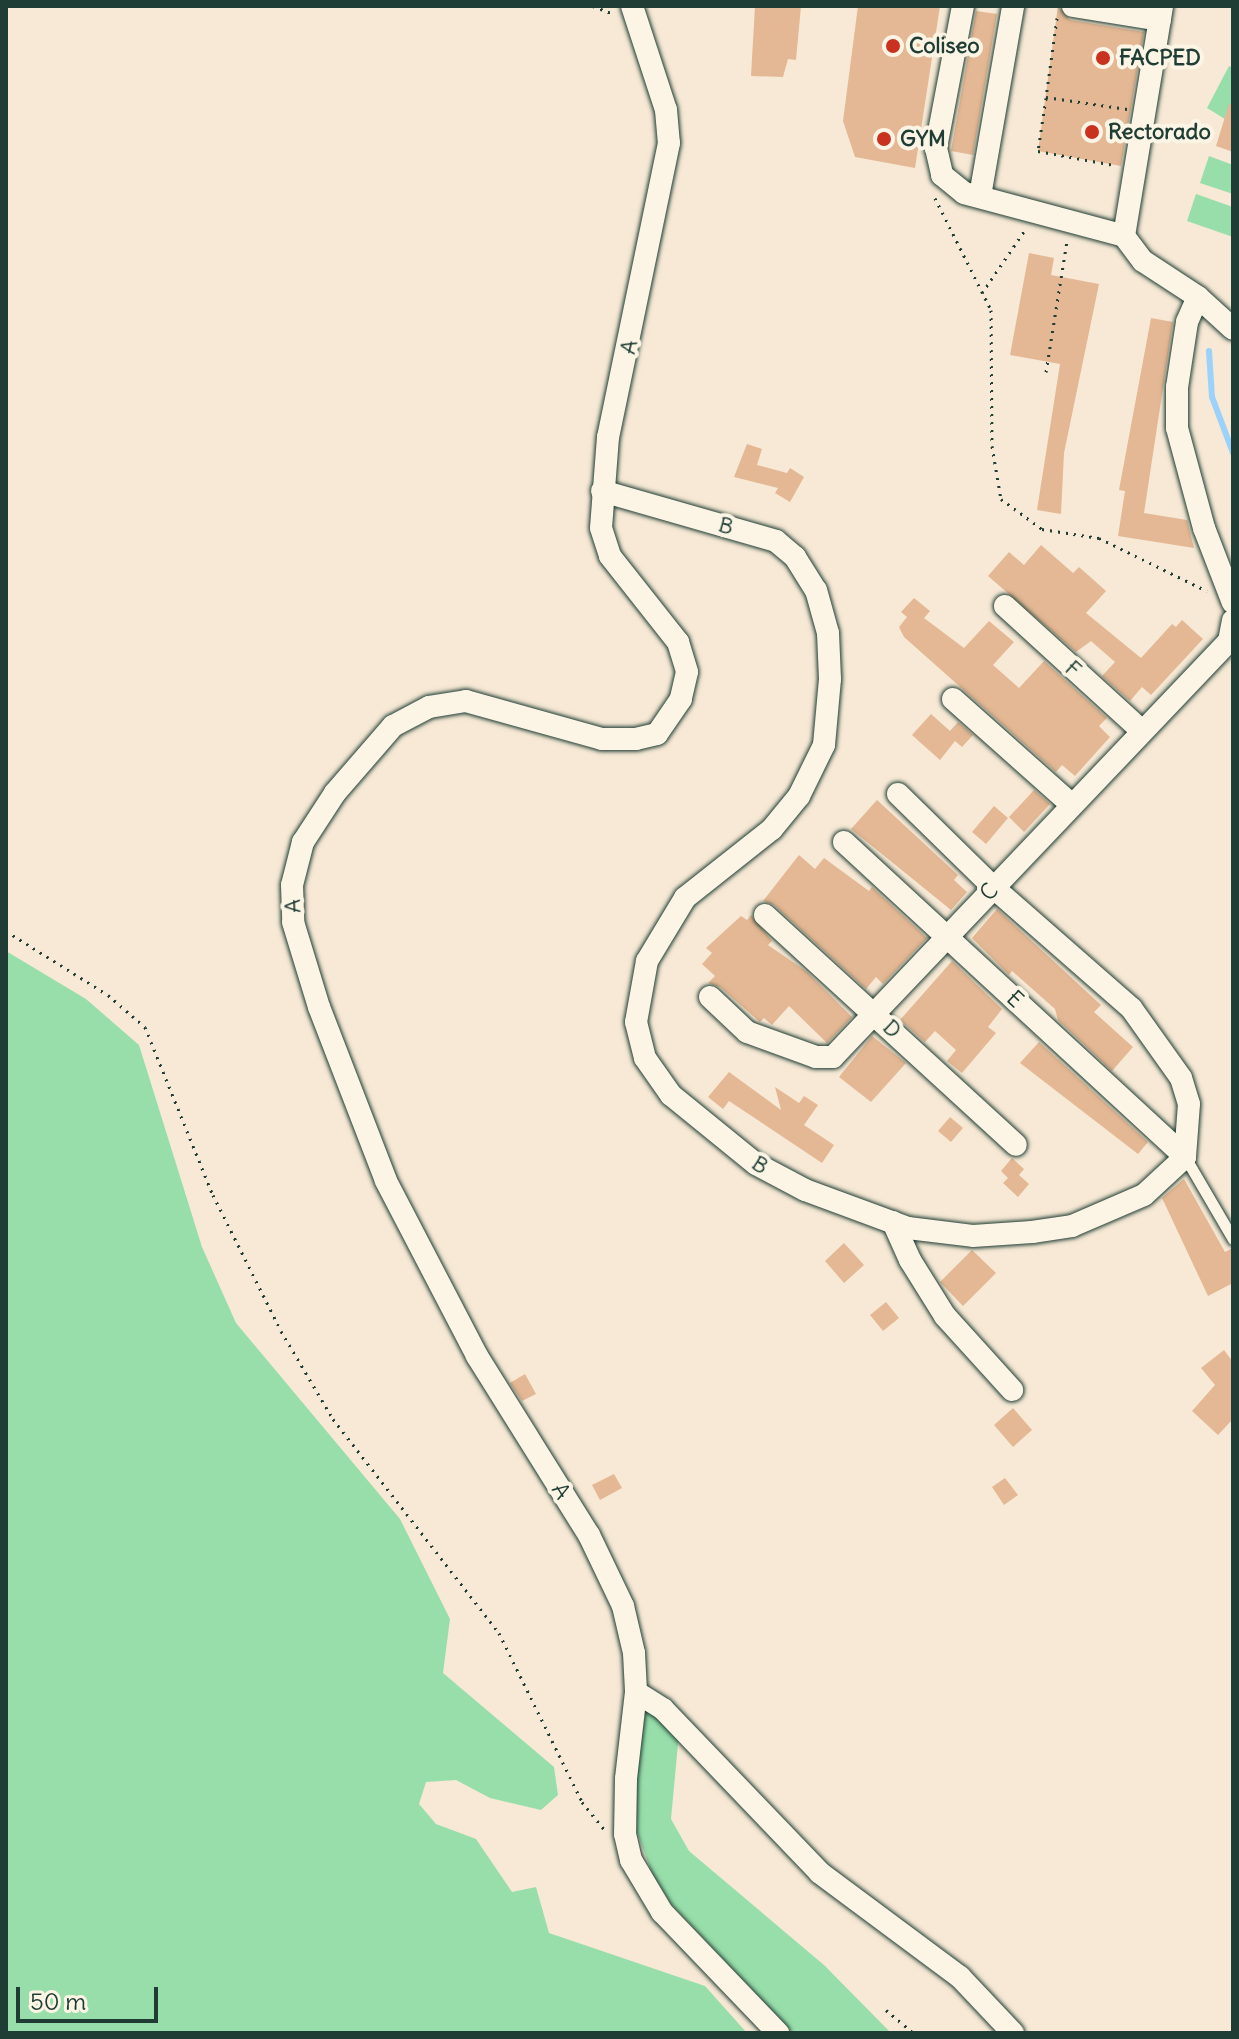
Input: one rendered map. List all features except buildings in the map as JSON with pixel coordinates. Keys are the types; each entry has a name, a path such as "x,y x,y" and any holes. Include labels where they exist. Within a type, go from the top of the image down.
{"street":[{"name":"A","path":"632,6 666,110 669,143 608,437 601,528 610,556 678,642 687,672 681,699 657,734 636,739 602,739 466,701 429,707 393,726 335,793 303,842 292,885 293,922 386,1181 477,1356 605,1565 634,1653 636,1692 625,1834 635,1869 662,1912 778,2033"},
{"path":"963,6 936,148 942,175 964,193 1124,236 1143,261 1198,297 1233,329"},
{"path":"980,196 1013,6"},
{"path":"1073,6 1161,13 1138,169 1124,236"},
{"path":"1198,297 1187,322 1177,387 1177,428 1204,528 1233,601"},
{"name":"B","path":"602,491 776,541 795,557 816,590 828,633 830,679 824,745 799,796 772,829 685,898 663,929 638,989 636,1022 645,1058 671,1095 756,1164 805,1190 893,1222 973,1236 1072,1226 1144,1195 1185,1157"},
{"name":"F","path":"1005,606 1142,731"},
{"name":"C","path":"710,997 747,1032 816,1057 833,1057 877,1016 993,887 1229,641 1233,620"},
{"path":"953,699 1072,805"},
{"path":"898,794 993,887 1131,1008 1181,1078 1189,1104 1185,1157"},
{"name":"E","path":"844,842 1185,1157"},
{"name":"D","path":"765,915 1016,1145"},
{"path":"893,1222 945,1316 1012,1390"},
{"path":"636,1692 663,1709 820,1873 960,1977 1013,2033"}],"lane":[{"path":"1185,1157 1233,1239"}],"path":[{"path":"1058,6 1038,151 1138,169"},
{"path":"1046,97 1146,112"},
{"path":"942,175 934,201 991,310 992,446 1001,499 1042,529 1099,538 1157,570 1233,601"},
{"path":"982,294 1036,214"},
{"path":"1046,372 1070,222"},
{"path":"6,931 108,995 145,1027 213,1195 333,1419 499,1633 595,1824 608,1833 625,1834"},
{"path":"886,2010 913,2033"}],"green space":[{"path":"1229,66 1233,68 1233,124 1207,108"},
{"path":"1209,156 1233,165 1233,194 1200,183"},
{"path":"1196,194 1233,207 1233,237 1187,221"},
{"path":"6,951 86,999 139,1045 202,1247 236,1323 400,1519 450,1619 443,1673 554,1767 558,1795 541,1810 490,1798 456,1780 426,1782 419,1804 436,1824 476,1839 512,1892 536,1887 549,1933 705,1986 747,2033 6,2033"},
{"path":"646,1709 679,1733 671,1819 689,1851 824,1965 891,2033 793,2033 671,1904 652,1873 637,1832 635,1781"}],"waterway":[{"path":"1209,351 1212,397 1233,453"}],"place":[{"name":"Coliseo","path":"893,46"},
{"name":"FACPED","path":"1103,58"},
{"name":"Rectorado","path":"1092,132"},
{"name":"GYM","path":"884,139"}]}
